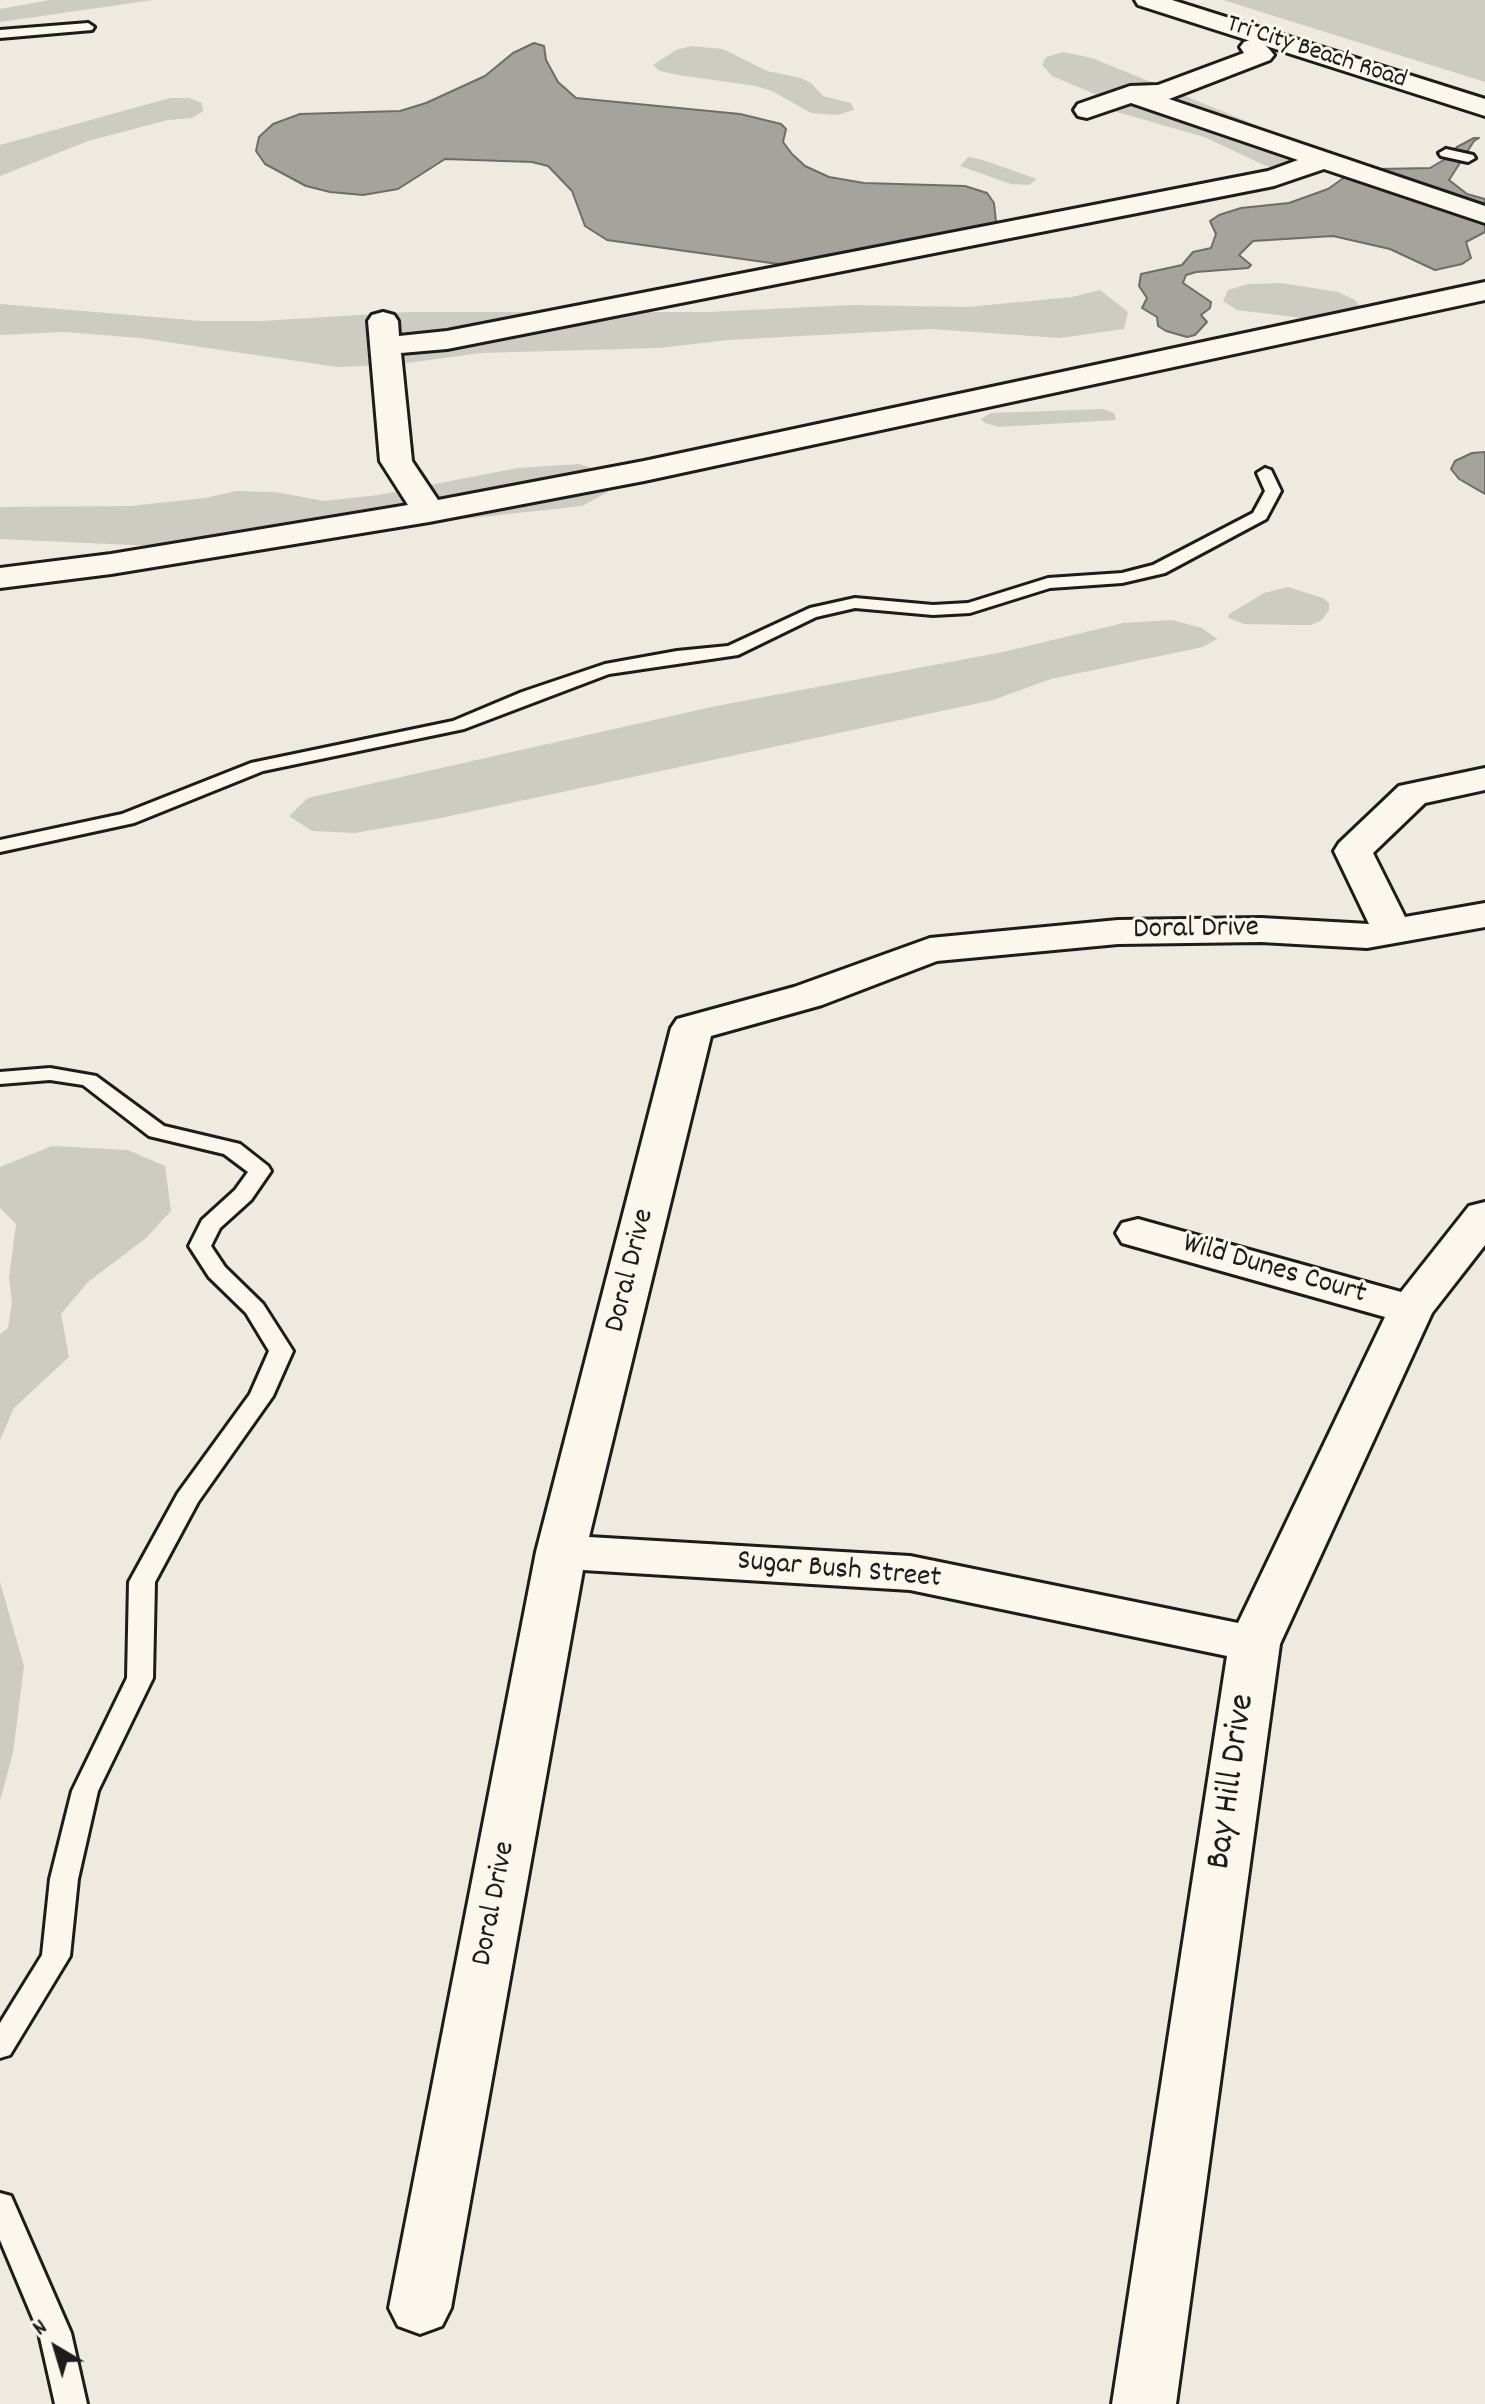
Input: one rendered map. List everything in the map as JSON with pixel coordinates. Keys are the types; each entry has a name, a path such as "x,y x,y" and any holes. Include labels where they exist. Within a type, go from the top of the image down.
{"street":[{"name":"Tri City Beach Road","path":"1147,0 1262,43 1485,108"},
{"path":"1087,110 1135,94 1161,93 1261,55 1262,43"},
{"path":"1135,94 1485,215"},
{"path":"429,512 396,461 384,334 447,340 1274,178 1325,160"},
{"path":"0,578 111,564 429,512 660,468 1485,291"},
{"path":"1392,931 1353,851 1412,794 1485,779"},
{"name":"Doral Drive","path":"420,2308 561,1552 692,1028 808,996 930,950 1118,932 1261,930 1367,936 1485,915"},
{"name":"Bay Hill Drive","path":"1144,2404 1254,1644 1411,1310 1485,1215"},
{"name":"Wild Dunes Court","path":"1138,1233 1411,1310"},
{"name":"Sugar Bush Street","path":"561,1552 910,1573 1254,1644"}],"lane":[{"path":"0,34 88,27"},
{"path":"1446,153 1468,158"},
{"path":"0,846 127,819 258,767 458,725 605,669 677,656 732,651 810,613 855,603 933,610 970,608 1048,583 1122,578 1159,569 1260,516 1273,491 1265,473"},
{"path":"0,1078 50,1074 89,1080 157,1131 232,1149 260,1171 243,1195 210,1225 200,1246 217,1272 255,1309 281,1351 261,1396 187,1499 142,1582 140,1678 85,1791 64,1879 56,1956 0,2047"},
{"path":"0,2205 55,2333 71,2404"}],"shaded area":[{"path":"50,0 153,0 0,22 0,9"},
{"path":"1223,0 1485,0 1485,82"},
{"path":"534,43 544,46 546,60 558,82 576,98 740,114 781,124 786,129 783,142 792,154 805,166 829,177 864,183 965,186 987,193 994,203 997,231 858,269 821,270 607,240 585,226 572,191 548,166 532,162 445,159 398,189 363,195 306,186 265,164 256,151 259,137 273,124 300,114 400,111 426,103 485,76 513,53"},
{"path":"691,46 723,49 767,71 801,78 811,83 823,96 851,103 854,110 837,115 811,113 772,91 756,86 678,75 660,71 653,65 676,50"},
{"path":"1063,52 1092,58 1322,152 1279,172 1204,137 1117,112 1104,98 1052,76 1042,65 1046,57"},
{"path":"170,98 189,98 202,103 203,111 192,118 168,120 88,141 0,176 0,145"},
{"path":"1474,138 1479,138 1449,180 1467,194 1485,199 1485,232 1466,242 1471,258 1462,264 1435,270 1390,249 1333,236 1253,241 1239,255 1251,265 1248,268 1186,275 1183,283 1211,302 1210,308 1201,315 1207,322 1195,335 1187,337 1166,331 1158,326 1157,317 1142,308 1147,298 1139,286 1141,274 1182,265 1193,252 1211,248 1216,234 1210,221 1219,215 1241,208 1289,203 1328,189 1345,177 1379,169 1430,168"},
{"path":"968,157 1037,179 1029,185 1011,184 960,166"},
{"path":"1281,283 1338,292 1355,300 1364,312 1340,319 1309,319 1237,310 1223,301 1228,290 1248,284"},
{"path":"1100,290 1128,312 1124,329 1060,338 931,329 728,340 660,348 481,353 392,365 337,367 140,338 64,332 0,335 0,304 202,321 260,321 410,312 708,312 852,305 967,307 1072,297"},
{"path":"1103,409 1114,413 1116,420 999,427 981,419 991,413"},
{"path":"1485,452 1485,494 1459,479 1451,469 1455,461 1472,453"},
{"path":"579,464 609,474 608,492 582,506 196,548 0,539 0,507 130,506 205,498 236,491 274,492 325,501 378,495 518,468"},
{"path":"1288,587 1323,598 1329,603 1329,610 1322,620 1311,625 1244,624 1228,618 1229,614 1264,593"},
{"path":"1172,620 1202,628 1217,639 1203,647 1051,679 993,700 436,819 355,833 312,831 289,816 308,798 716,706 1003,652 1123,623"},
{"path":"52,1146 128,1150 165,1166 171,1211 145,1239 88,1282 61,1314 69,1357 14,1408 0,1440 0,1334 8,1328 12,1302 9,1277 16,1224 0,1208 0,1167"},
{"path":"0,1582 24,1666 13,1753 0,1801"}]}
